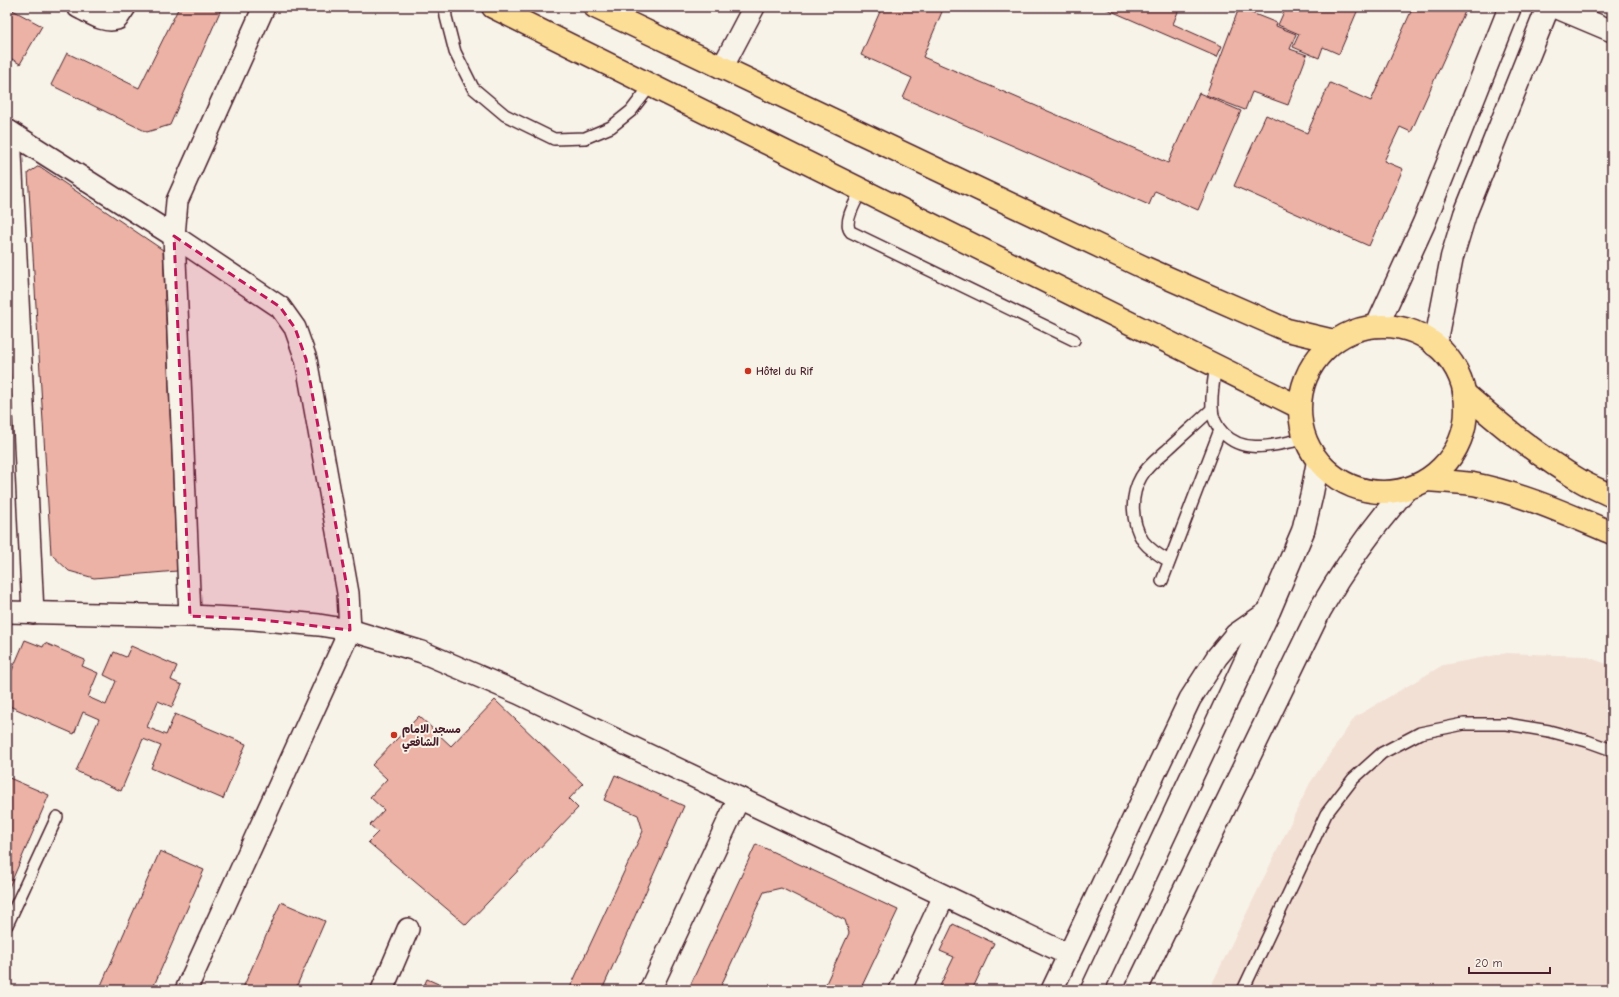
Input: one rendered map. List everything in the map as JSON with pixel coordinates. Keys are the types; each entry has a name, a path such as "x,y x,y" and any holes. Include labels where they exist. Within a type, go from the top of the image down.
{"main road":[{"path":"493,7 1299,407"},
{"path":"595,7 626,15 722,68 1143,268 1287,330 1334,341"},
{"path":"1377,326 1424,223 1510,7"},
{"path":"1435,345 1452,257 1466,214 1548,7"},
{"path":"1377,326 1398,328 1417,334 1435,345 1448,358 1458,375 1464,393 1466,418 1459,442 1446,463 1427,480 1406,489 1382,492 1358,489 1336,478 1318,461 1305,439 1299,407 1304,382 1316,359 1334,341 1355,331 1377,326"},
{"path":"1464,393 1502,426 1538,454 1582,482 1612,496"},
{"path":"1092,990 1269,611 1303,531 1318,461"},
{"path":"1427,480 1473,484 1509,493 1558,510 1612,533"},
{"path":"1136,990 1320,610 1338,577 1359,546 1406,489"}],"street":[{"path":"78,7 105,21 111,21 117,19 125,7"},
{"path":"190,616 174,236 176,201 264,7"},
{"path":"722,68 754,7"},
{"path":"1555,7 1612,31"},
{"path":"9,131 174,236 280,307 295,328 306,359 347,585 350,611 350,630 186,990"},
{"path":"9,131 33,613"},
{"path":"1052,990 1190,699 1217,657 1236,634 1269,611"},
{"path":"7,612 190,616 319,625 350,630 422,652 518,693 1068,955"},
{"path":"650,990 739,798"},
{"path":"900,990 944,896"},
{"path":"382,990 408,929"}],"lane":[{"path":"445,7 455,52 473,88 505,115 554,139 585,138 611,127 631,111 651,85"},
{"path":"862,189 847,222 850,232 1074,340"},
{"path":"1216,365 1212,409 1214,420 1228,439 1250,447 1305,439"},
{"path":"1170,561 1155,553 1143,540 1136,525 1133,509 1135,492 1141,476 1152,463 1212,409"},
{"path":"1162,581 1220,430"},
{"path":"1244,990 1326,814 1353,779 1382,753 1420,733 1464,724 1507,724 1549,731 1587,741 1612,750"},
{"path":"7,925 57,817"}],"highlighted area":[{"path":"174,236 280,307 295,328 306,359 348,593 350,630 254,619 190,616"}],"shaded area":[{"path":"1507,653 1585,656 1612,666 1612,990 1209,990 1310,783 1355,717 1443,665"}],"building":[{"path":"7,7 42,26 20,64 7,56"},
{"path":"179,7 222,7 170,125 147,132 51,85 67,53 139,88"},
{"path":"882,7 944,7 923,57 1168,163 1199,93 1241,111 1198,210 1155,191 1149,205 903,98 912,78 861,55"},
{"path":"1102,7 1180,7 1173,24 1222,46 1217,57"},
{"path":"1286,7 1359,7 1339,54 1323,47 1319,58 1293,47 1299,34 1278,25"},
{"path":"1413,7 1467,7 1411,132 1400,127 1384,161 1403,169 1369,246 1234,186 1266,115 1307,133 1330,83 1371,101"},
{"path":"1239,8 1277,23 1276,26 1296,34 1290,49 1307,55 1288,105 1252,92 1245,110 1206,95"},
{"path":"39,166 163,250 177,571 94,578 69,571 51,554 28,173"},
{"path":"25,640 43,647 45,643 85,660 82,666 98,673 88,697 106,705 116,681 104,675 114,652 126,657 131,646 177,666 171,680 182,685 172,707 158,701 147,727 166,735 175,714 246,744 223,799 151,768 161,746 143,739 121,791 76,771 99,719 83,712 74,734 7,705 7,682"},
{"path":"495,700 583,784 569,799 578,808 466,925 368,842 378,832 370,825 384,810 370,797 387,779 372,765 419,716 451,746"},
{"path":"615,775 684,806 602,990 569,990 643,831 638,815 604,800"},
{"path":"7,777 49,795 7,892"},
{"path":"756,844 898,910 860,990 823,990 849,933 845,920 781,888 764,892 719,990 688,990"},
{"path":"160,851 204,870 152,990 99,990"},
{"path":"281,902 325,921 295,990 242,990"},
{"path":"953,924 994,943 972,990 938,990 954,957 940,951"},
{"path":"427,979 452,990 422,990"}],"place":[{"name":"Hôtel du Rif","path":"748,371"},
{"name":"مسجد الامام الشافعي","path":"394,735"}]}
